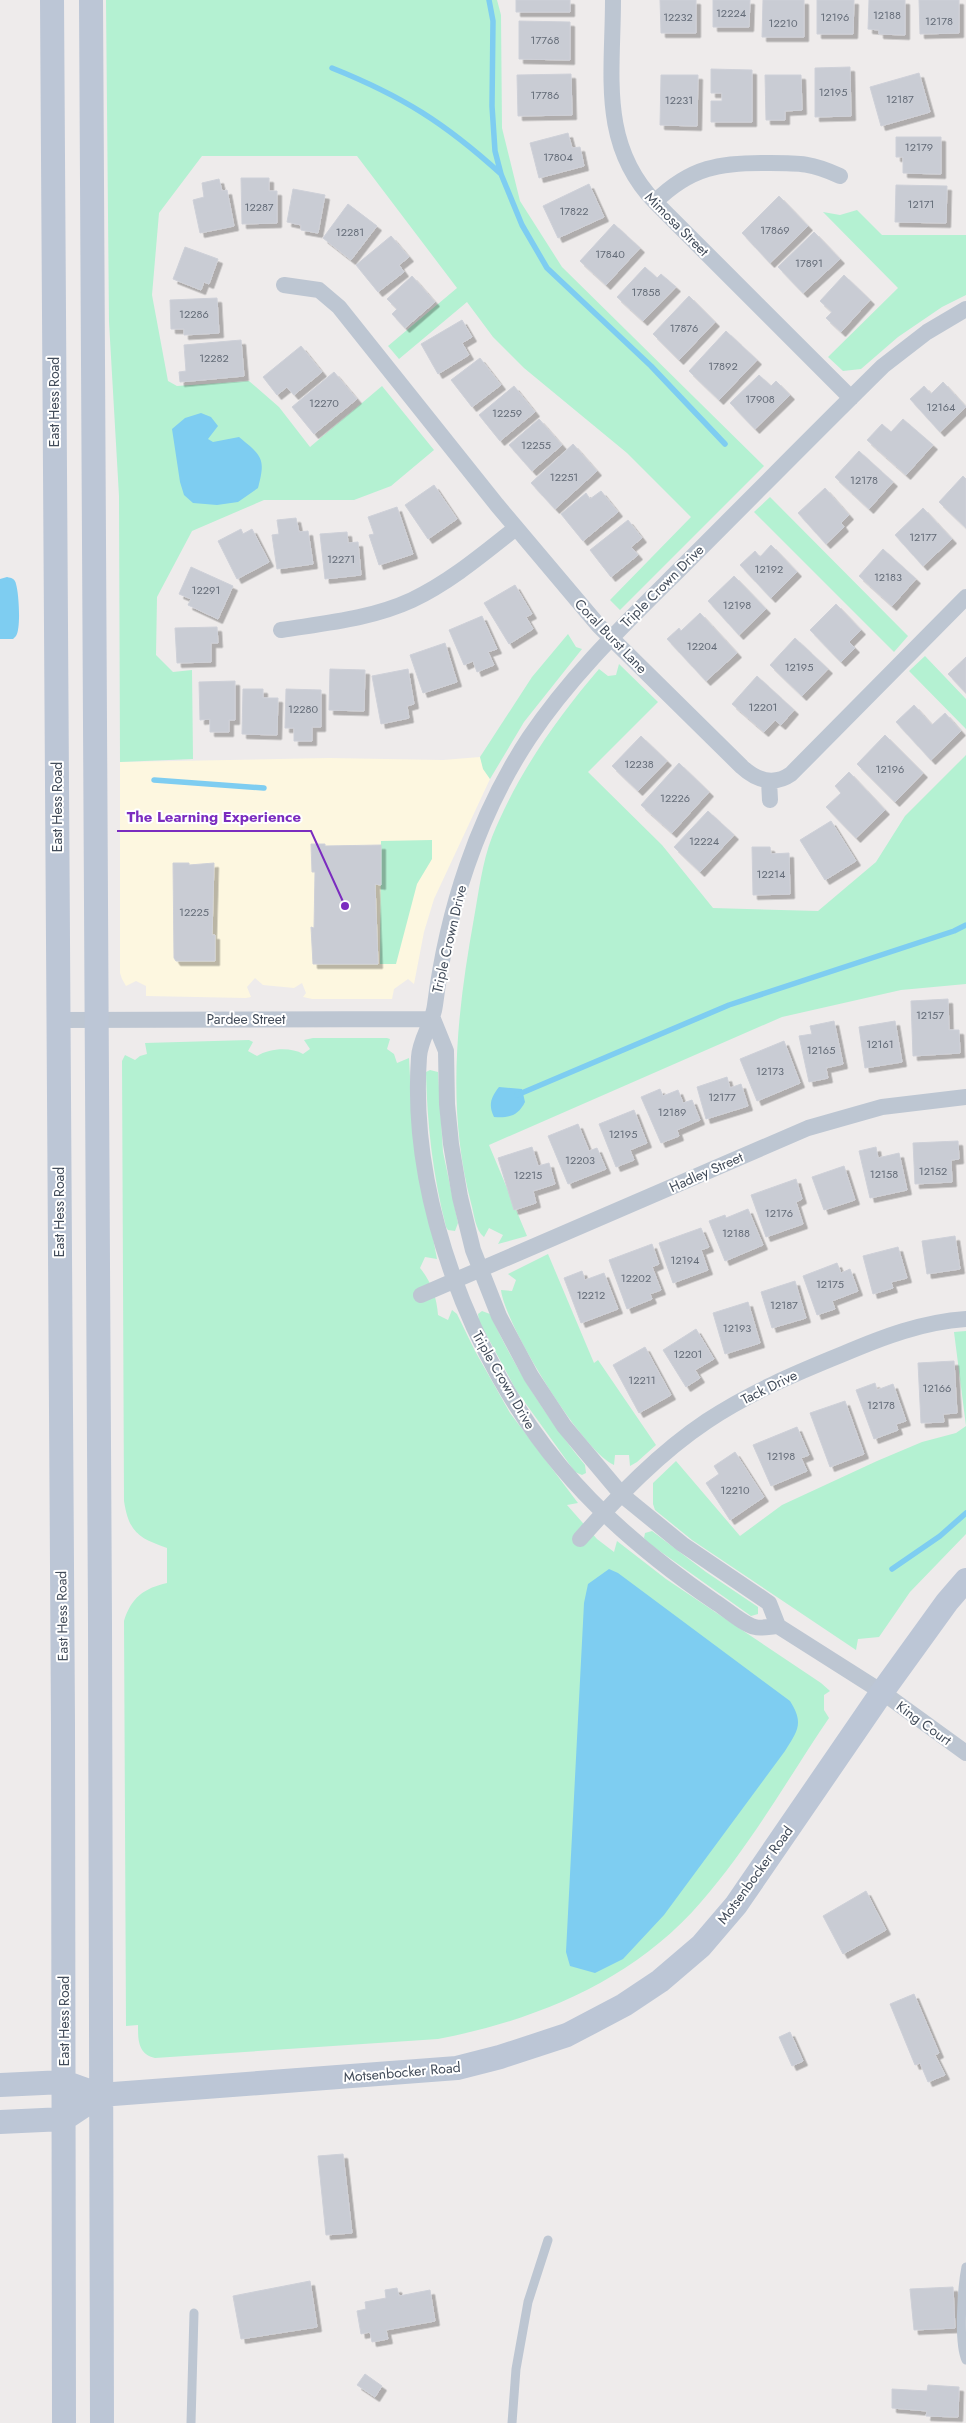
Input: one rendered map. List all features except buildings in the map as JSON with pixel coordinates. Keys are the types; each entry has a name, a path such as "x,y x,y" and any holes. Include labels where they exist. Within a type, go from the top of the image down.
{"main road":[{"name":"East Hess Road","path":"52,0 59,1020 64,2423"},
{"path":"91,0 100,1624 102,2423"},
{"name":"Motsenbocker Road","path":"0,2085 64,2082 100,2095 456,2068 500,2057 567,2035 643,1993 701,1946 756,1879 882,1692 936,1617 966,1580"},
{"name":"Motsenbocker Road","path":"64,2119 100,2095"},
{"path":"0,2122 64,2119"}],"street":[{"name":"Mimosa Street","path":"613,0 613,104 615,132 631,172 655,202 851,398"},
{"path":"655,202 685,178 707,168 729,163 810,164 840,176"},
{"name":"Coral Burst Lane","path":"284,285 319,290 339,307 516,528 610,638 742,767 756,778 769,781"},
{"name":"Triple Crown Drive","path":"433,1019 446,1051 447,1104 456,1176 473,1250 499,1316 543,1394 574,1439 622,1495 668,1533 769,1603 778,1626 754,1627 656,1560 603,1513 556,1462 524,1417 487,1355 455,1281 434,1209 421,1128 419,1051 433,1019 442,962 456,902 472,851 490,807 510,769 539,724 571,681 610,638 883,366 911,344 966,309"},
{"path":"282,630 361,617 412,600 458,572 516,528"},
{"path":"770,800 769,781 791,774 966,597"},
{"name":"Pardee Street","path":"59,1020 433,1019"},
{"name":"Hadley Street","path":"421,1295 808,1128 882,1107 966,1097"},
{"name":"Tack Drive","path":"580,1539 603,1513 662,1456 718,1414 761,1391 897,1332 940,1322 966,1319"},
{"path":"778,1626 882,1692"},
{"name":"King Court","path":"882,1692 966,1753"}],"lane":[{"path":"512,2423 516,2369 528,2302 548,2240"},
{"path":"966,2268 962,2300 963,2340 966,2360"},
{"path":"191,2423 194,2313"}],"shaded area":[{"path":"480,757 490,779 434,899 424,932 414,984 408,979 394,989 392,999 312,999 303,997 306,993 302,983 294,988 263,985 255,978 247,987 251,997 246,998 146,996 146,986 136,981 126,986 120,973 120,762 329,758 443,760"}],"green space":[{"path":"106,0 497,0 501,15 502,128 520,201 562,267 764,466 620,610 610,600 691,517 627,453 524,368 493,337 467,302 399,359 388,346 457,288 357,156 202,156 159,213 152,295 168,381 177,386 249,381 279,407 310,447 382,386 434,450 391,486 354,500 264,500 192,531 157,597 156,655 173,672 192,670 193,759 120,762 119,496 109,322"},
{"path":"857,210 882,235 966,235 966,295 942,307 898,337 861,369 843,371 828,357 898,288 823,212 840,215"},
{"path":"770,497 908,636 894,652 754,512"},
{"path":"568,634 576,647 582,649 524,722 490,779 483,769 480,757 532,677"},
{"path":"925,656 966,699 966,729 909,671"},
{"path":"619,664 658,702 588,772 662,845 713,908 818,911 876,862 905,816 966,755 966,984 901,990 782,1017 489,1145 527,1236 498,1244 503,1235 489,1228 484,1237 475,1221 463,1167 456,1096 459,1025 463,989 483,867 492,837 502,814 539,748 599,669 608,676 616,675"},
{"path":"432,840 432,859 417,884 396,964 380,964 381,841"},
{"path":"313,1038 387,1038 390,1039 387,1049 394,1054 397,1063 409,1058 413,1132 437,1259 425,1257 420,1268 433,1290 438,1315 448,1320 452,1310 457,1314 475,1351 510,1413 578,1503 567,1505 597,1539 614,1552 617,1541 666,1579 821,1683 830,1691 824,1695 824,1710 829,1718 752,1836 701,1902 675,1930 646,1954 582,1993 511,2021 438,2039 155,2058 142,2050 139,2041 138,2025 126,2026 124,1621 130,1606 140,1595 145,1591 167,1583 167,1548 149,1541 137,1533 129,1520 124,1501 122,1061 125,1055 135,1060 147,1054 145,1043 249,1040 253,1042 248,1051 257,1056 268,1051 280,1049 293,1050 303,1054 310,1049 304,1040"},
{"path":"430,1070 438,1072 443,1152 458,1223 455,1231 448,1230 446,1227 434,1169 429,1130 426,1072"},
{"path":"548,1254 594,1363 598,1360 656,1445 630,1466 629,1455 615,1455 614,1465 600,1455 583,1437 565,1413 530,1357 506,1307 501,1290 512,1291 516,1280 508,1274"},
{"path":"482,1311 490,1314 521,1374 545,1411 585,1465 586,1473 582,1475 575,1472 516,1390 479,1321 478,1314"},
{"path":"966,1331 966,1426 954,1332"},
{"path":"966,1426 966,1534 910,1592 879,1637 858,1639 856,1650 692,1540 655,1510 653,1504 653,1483 676,1461 740,1536 782,1505 877,1461 922,1442 956,1433"},
{"path":"652,1531 706,1572 758,1607 758,1614 751,1616 647,1542 644,1538 645,1533"}],"water":[{"path":"201,413 211,417 218,426 208,439 213,442 239,437 260,458 262,470 258,488 238,502 217,505 193,503 184,495 180,482 172,429 185,418"},
{"path":"7,577 13,579 16,584 19,603 19,626 18,632 13,639 0,639 0,579"},
{"path":"499,1087 522,1089 525,1102 516,1113 504,1117 494,1117 491,1101"},
{"path":"609,1569 618,1573 790,1701 797,1715 798,1726 785,1751 664,1915 623,1959 595,1973 570,1966 566,1952 584,1603 588,1584"}],"waterway":[{"path":"489,0 493,21 492,106 495,151 501,174 522,225 547,268 651,366 725,444"},
{"path":"332,68 380,89 422,112 461,140 501,174"},
{"path":"154,780 264,788"},
{"path":"517,1095 729,1005 954,931 966,925"},
{"path":"892,1569 940,1536 966,1513"}],"place":[{"name":"The Learning Experience","path":"345,906"}]}
